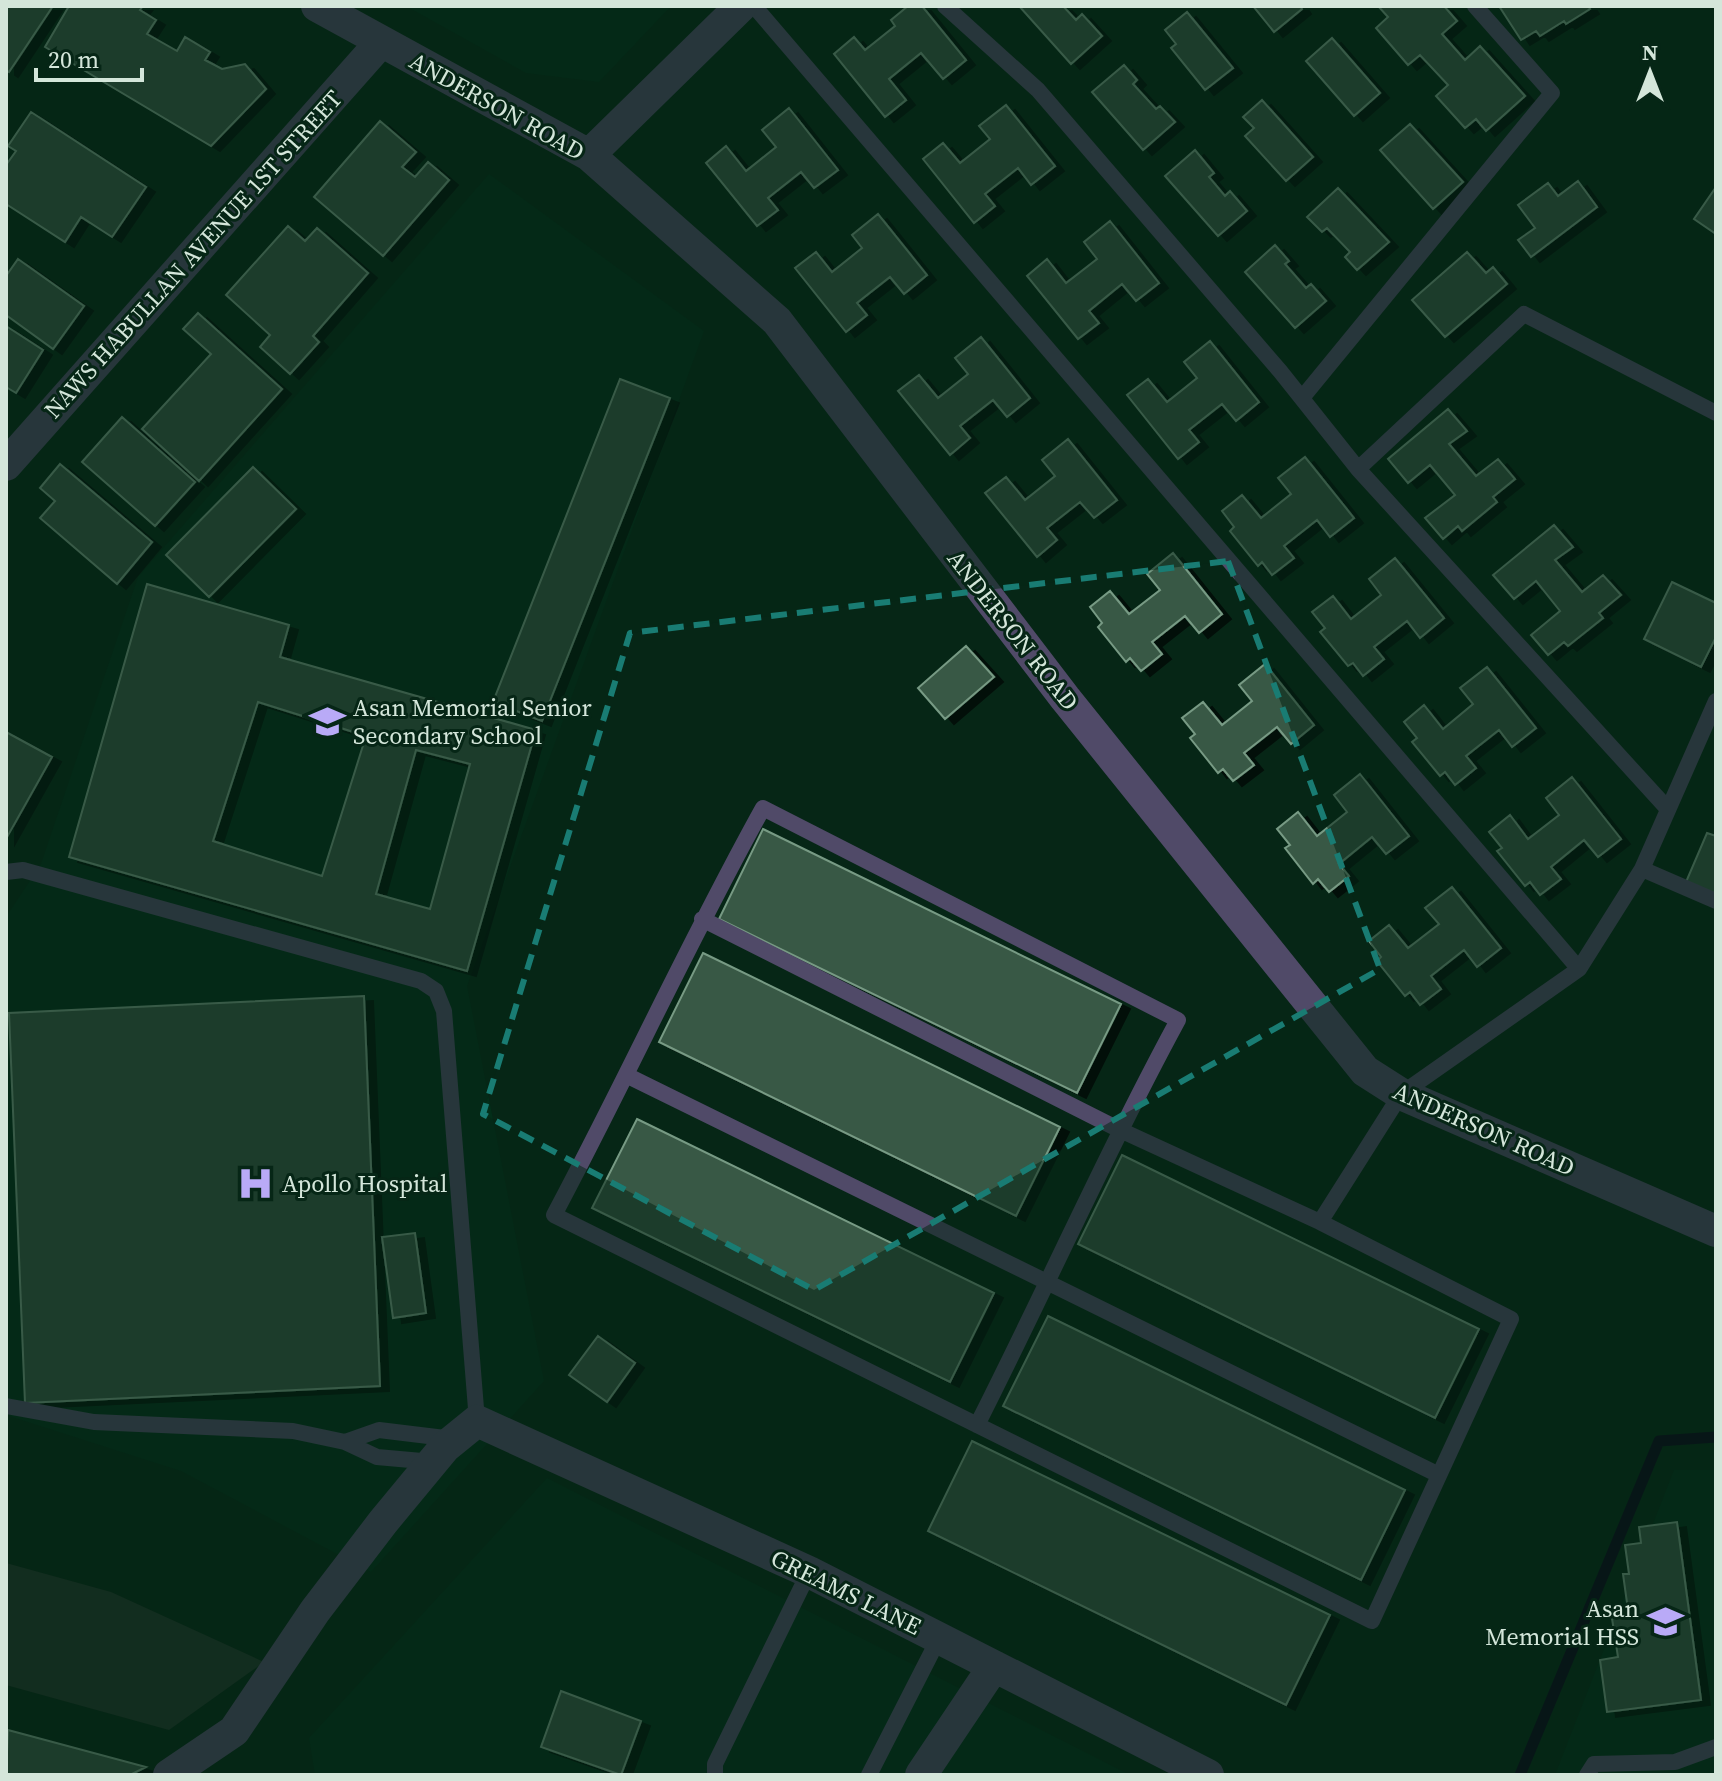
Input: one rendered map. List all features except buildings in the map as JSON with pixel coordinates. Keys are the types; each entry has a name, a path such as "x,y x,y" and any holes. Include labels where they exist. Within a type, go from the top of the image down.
{"street":[{"name":"ANDERSON ROAD","path":"317,6 589,155 777,321 1065,698 1365,1071 1401,1094 1714,1224"},
{"path":"589,155 741,6"},
{"name":"NAWS HABULLAN AVENUE 1ST STREET","path":"6,465 381,42"},
{"path":"169,1775 234,1731 315,1611 454,1441"},
{"name":"GREAMS LANE","path":"454,1441 809,1572 1208,1775"},
{"path":"921,1775 994,1666"}],"lane":[{"path":"754,6 1579,969"},
{"path":"945,6 1038,90 1302,398 1358,469 1666,807"},
{"path":"1302,398 1552,93 1475,6"},
{"path":"1358,469 1524,314 1716,413"},
{"path":"1320,1222 1401,1094 1579,969 1642,869 1666,807 1716,701"},
{"path":"702,919 1118,1129 1320,1222 1511,1319 1372,1621 977,1425 554,1215 628,1076 702,919 763,808 1178,1020 1118,1129 1049,1283 977,1425"},
{"path":"1642,869 1716,901"},
{"path":"6,872 23,870 421,981 436,991 444,1011 454,1441"},
{"path":"628,1076 1439,1475"},
{"path":"6,1406 94,1422 274,1429 345,1442 377,1457 454,1441"},
{"path":"345,1442 379,1430 454,1441"},
{"path":"715,1775 715,1764 809,1572"},
{"path":"869,1775 939,1638"},
{"path":"1587,1775 1594,1764 1675,1762 1716,1747"}],"highlighted area":[{"path":"1228,561 1380,969 814,1290 483,1114 630,633"}],"shaded area":[{"path":"406,6 671,6 599,82 526,73"},
{"path":"489,174 704,331 467,986 544,1381 371,1572 181,1471 6,1415 6,917 41,864 138,577"},
{"name":"Asan Memorial HSS","path":"1674,1470 1716,1470 1716,1775 1555,1775"},
{"path":"547,1478 1130,1775 315,1775 309,1738"},
{"path":"6,1563 111,1592 264,1662 169,1730 6,1685"}],"waterway":[{"path":"1520,1775 1659,1441 1716,1437"}],"place":[{"name":"Asan Memorial Senior Secondary School","path":"327,721"},
{"name":"Apollo Hospital","path":"256,1183"},
{"name":"Asan Memorial HSS","path":"1665,1622"}]}
